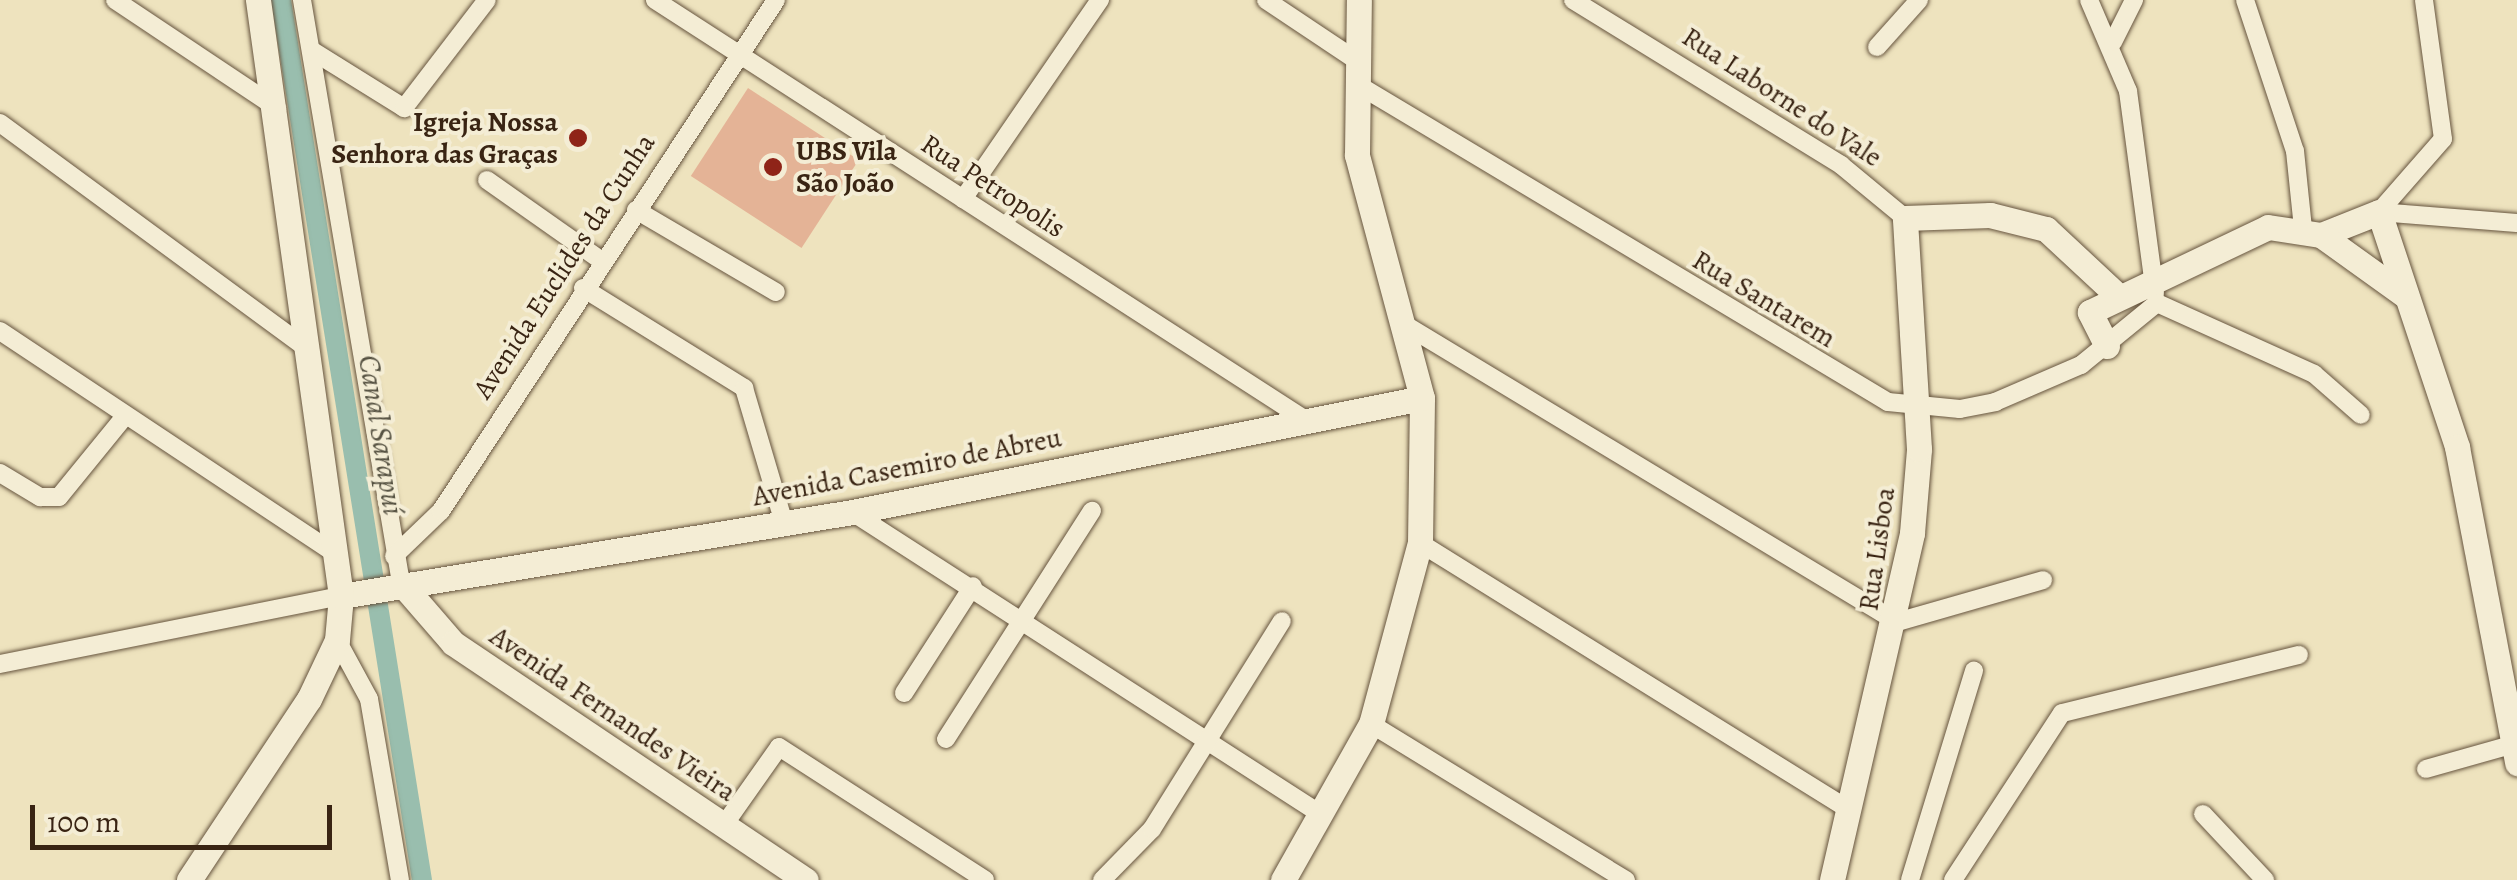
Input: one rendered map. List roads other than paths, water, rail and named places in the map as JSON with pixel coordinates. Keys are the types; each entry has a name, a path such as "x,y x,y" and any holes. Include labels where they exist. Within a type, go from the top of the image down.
{"main road":[{"path":"188,880 309,700 337,640 350,594 337,556 277,109 258,0"},
{"path":"1283,880 1371,724 1420,543 1422,398 1407,326 1367,201 1356,72 1359,0"},
{"path":"2107,346 2088,317 2116,294 2150,276 2268,227 2312,232 2379,212 2457,447 2514,754"},
{"path":"1905,218 1990,215 2046,229 2116,294"},
{"name":"Rua Lisboa","path":"1832,880 1898,622 1916,486 1916,408 1905,218"},
{"path":"2312,232 2406,296"},
{"name":"Avenida Casemiro de Abreu","path":"350,594 852,512 1301,417 1422,398"},
{"name":"Avenida Fernandes Vieira","path":"394,584 453,643 806,880"}],"street":[{"path":"115,0 277,109"},
{"path":"302,0 394,556 394,584"},
{"path":"310,50 404,108 487,0"},
{"name":"Rua Petropolis","path":"655,0 1301,417"},
{"name":"Avenida Euclides da Cunha","path":"394,556 440,510 776,0"},
{"path":"963,200 1100,0"},
{"name":"Rua Santarem","path":"1266,0 1356,72 1860,390 1916,408 1995,402 2107,346 2158,303"},
{"name":"Rua Laborne do Vale","path":"1573,0 1840,165 1905,218"},
{"path":"1877,47 1919,0"},
{"path":"2089,0 2114,42 2150,276 2158,303 2314,374 2361,415"},
{"path":"2114,42 2134,0"},
{"path":"2245,0 2295,151 2312,232"},
{"path":"2379,212 2442,140 2424,0"},
{"path":"0,123 310,351"},
{"path":"488,180 602,261"},
{"path":"636,210 776,292"},
{"path":"2379,212 2517,223"},
{"path":"584,288 744,388 784,523"},
{"path":"1407,326 1898,622 2044,580"},
{"path":"0,331 337,556"},
{"path":"0,473 40,497 59,496 125,416"},
{"path":"946,739 1025,622 1092,511"},
{"path":"852,512 973,586 1322,816"},
{"path":"1420,543 1848,809"},
{"path":"904,692 973,586"},
{"path":"0,664 350,594"},
{"path":"1102,880 1152,829 1282,620"},
{"path":"337,640 369,699 400,880"},
{"path":"1953,880 2062,713 2299,655"},
{"path":"1910,880 1974,671"},
{"path":"1371,724 1626,880"},
{"path":"724,825 779,746 986,880"},
{"path":"2426,770 2514,754"},
{"path":"2203,814 2264,880"}],"waterway":[{"name":"Canal Sarapuí","path":"281,0 422,880"}],"place":[{"name":"Igreja Nossa Senhora das Graças","path":"578,138"},
{"name":"UBS Vila São João","path":"773,167"}]}
